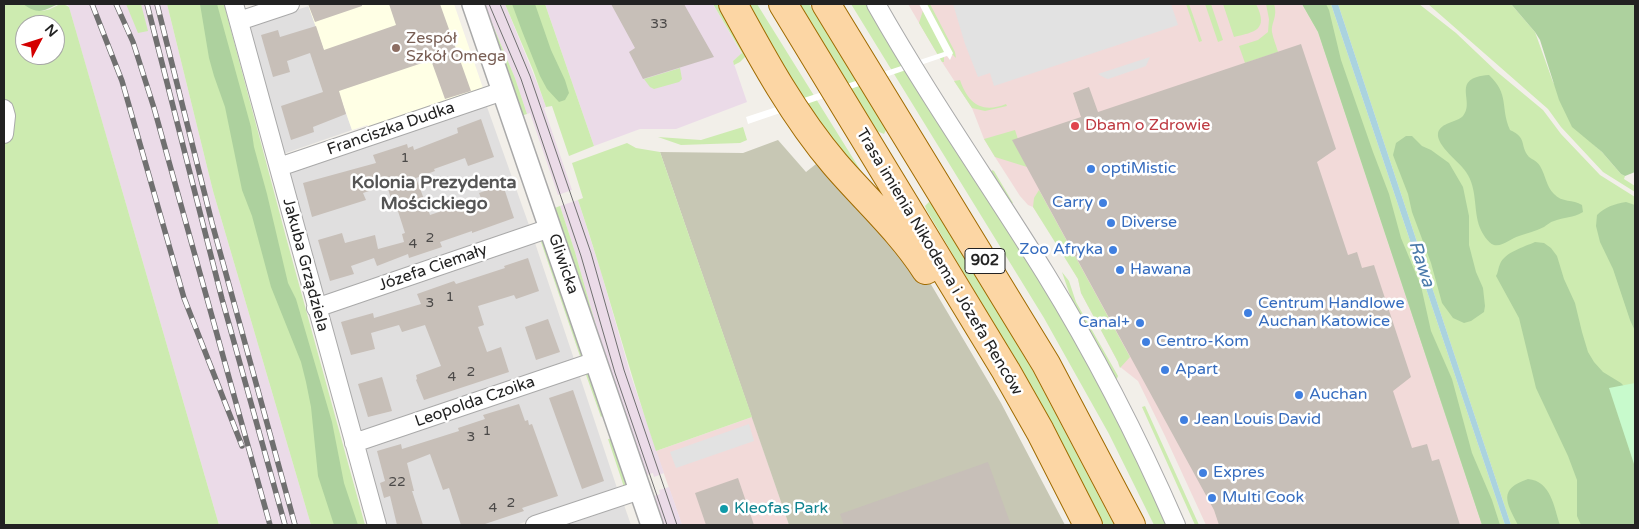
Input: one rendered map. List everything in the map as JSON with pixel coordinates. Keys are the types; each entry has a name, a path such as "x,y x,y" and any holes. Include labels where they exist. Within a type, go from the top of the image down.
{"main road":[{"path":"733,4 780,86 834,163 903,238 938,287 979,324"},
{"name":"Trasa imienia Nikodema i Józefa Renców","path":"783,4 979,324 1040,431 1088,525"},
{"name":"902","path":"826,4 1042,356 1131,525"}],"street":[{"name":"Jakuba Grządziela","path":"234,4 377,525"},
{"path":"239,21 290,4"},
{"name":"Gliwicka","path":"473,4 652,525"},
{"path":"876,4 1073,320 1142,450 1176,525"},
{"name":"Franciszka Dudka","path":"279,166 503,92"},
{"path":"4,110 6,116 4,134"},
{"name":"Józefa Ciemały","path":"316,308 550,228"},
{"name":"Leopolda Czoika","path":"354,443 596,361"},
{"path":"535,525 640,490"}],"shaded area":[{"path":"68,4 167,4 213,191 311,525 219,525"},
{"name":"Zespół Szkół Omega","path":"454,4 484,91 371,129 367,125 352,130 308,5"},
{"path":"484,4 505,4 546,107 544,108 572,190 558,195 530,113 527,114 515,78"},
{"path":"545,4 713,4 742,54 733,61 747,102 676,129 640,129 594,146"},
{"name":"Centrum Handlowe Auchan Katowice","path":"908,4 1302,4 1318,32 1482,525 1206,525 1138,381 1119,366 1081,293 1078,279 1033,207 1028,205 1020,196 995,157 984,139 972,108"},
{"path":"953,4 1171,4 1178,25 994,86 990,73 978,77 965,44"},
{"path":"309,6 352,130 283,154 248,25"},
{"path":"1150,57 1146,66 1108,79 1098,74"},
{"path":"486,104 530,228 322,297 287,170"},
{"path":"778,140 806,172 821,160 926,276 1001,403 1065,525 789,525 660,152 743,153"},
{"path":"578,200 631,376 664,473 654,477 653,473 644,476 604,354 560,206"},
{"path":"534,240 575,362 360,435 326,311"},
{"path":"579,374 618,491 516,525 384,525 362,444"},
{"path":"752,417 789,525 682,525 656,451"},
{"path":"749,424 754,441 676,468 670,452"},
{"path":"669,487 682,525 661,525 652,497 660,494 659,490"},
{"path":"623,502 631,525 553,525"}],"green space":[{"path":"22,3 40,10 47,10 63,4 69,7 219,525 4,525 4,4"},
{"path":"23,4 59,4 38,11"},
{"path":"126,4 141,4 148,31 138,33"},
{"path":"167,4 224,4 365,525 311,525 213,191"},
{"path":"200,4 217,4 251,127 254,147 288,283 296,299 332,422 344,483 358,525 334,525 318,476 311,407 301,362 271,287 252,216 242,190 225,107 209,58"},
{"path":"484,4 515,78 527,114 520,116"},
{"path":"505,4 545,4 594,146 569,156 552,106 546,107 533,70"},
{"path":"512,4 535,4 551,50 565,80 569,93 565,100 559,102 547,89 540,76"},
{"path":"713,4 723,4 748,54 734,65 733,61 742,53"},
{"path":"742,4 757,4 874,192 844,165"},
{"path":"799,4 809,4 885,126 884,134 877,131"},
{"path":"851,4 867,4 1043,284 1081,349 1107,399 1144,474 1166,525 1154,525 1109,434 1044,318"},
{"path":"925,4 930,4 955,52 956,58 953,55 948,55 944,57 944,62 942,62 919,23"},
{"path":"1186,4 1189,4 1202,41 1199,42"},
{"path":"1205,4 1211,4 1223,40 1218,42"},
{"path":"1223,4 1256,4 1260,13 1260,25 1254,31 1234,37"},
{"path":"1266,4 1274,4 1275,16 1272,32 1278,52 1245,63 1239,46 1258,40 1268,32 1269,19"},
{"path":"1302,4 1331,4 1505,525 1482,525 1318,32"},
{"path":"1302,4 1326,4 1329,10 1341,60 1389,194 1401,238 1421,286 1431,331 1452,379 1472,453 1492,500 1500,525 1482,525 1318,32"},
{"path":"1338,4 1419,4 1456,33 1496,71 1543,110 1561,134 1600,175 1635,197 1635,525 1511,525"},
{"path":"1428,4 1511,4 1535,32 1553,82 1594,145 1625,176 1624,179 1635,186 1635,192 1603,172 1561,127 1548,109"},
{"path":"1511,4 1635,4 1635,172 1625,176 1621,174 1602,152 1572,127 1559,100 1540,40"},
{"path":"680,68 682,79 679,82 654,89 644,79"},
{"path":"1489,75 1500,89 1510,130 1519,136 1526,153 1540,166 1551,191 1560,199 1582,205 1583,212 1553,221 1504,244 1497,245 1494,245 1486,238 1480,228 1470,179 1438,138 1438,133 1442,127 1463,116 1467,104 1467,85 1470,81 1477,77"},
{"path":"960,80 967,95 977,104 989,108 1006,104 1007,106 985,111 972,108 954,81"},
{"path":"743,127 747,140 740,143 681,145 658,137 701,140"},
{"path":"1015,130 1027,167 995,157 984,139"},
{"path":"1406,136 1412,136 1422,146 1449,163 1463,187 1469,216 1469,245 1476,272 1483,288 1485,306 1484,312 1471,321 1464,323 1453,318 1442,303 1431,263 1393,155 1396,143"},
{"path":"627,143 636,148 660,152 752,417 656,451 578,200 583,198 572,163"},
{"path":"992,170 1013,203 1011,203 991,173"},
{"path":"1039,190 1130,357 1120,368 1081,293 1078,279 1033,207 1034,198"},
{"path":"929,202 933,203 1034,373 1114,525 1104,525 1034,392 926,209 925,206"},
{"path":"1626,202 1635,205 1635,331 1613,269 1600,242 1596,226 1597,215 1600,212 1610,206"},
{"path":"560,206 575,252 604,354 552,209"},
{"path":"540,239 546,242 584,353 581,359"},
{"path":"1535,242 1544,243 1557,256 1564,279 1575,303 1588,352 1594,362 1603,372 1621,383 1635,397 1635,525 1581,525 1577,516 1577,480 1568,456 1536,388 1519,318 1496,276 1502,260 1506,256"},
{"path":"1062,272 1069,281 1076,302 1118,376 1116,381 1073,304"},
{"path":"585,372 592,376 605,414 601,417"},
{"path":"1635,383 1635,467 1609,388"},
{"path":"1145,406 1199,525 1195,525 1142,407"},
{"path":"608,439 613,439 629,484 625,490"},
{"path":"1528,479 1542,484 1547,490 1560,525 1518,525 1510,510 1507,497 1508,492 1518,483"}],"water":[{"name":"Rawa","path":"1331,4 1338,4 1511,525 1505,525"}],"pier":[{"path":"919,4 927,4 953,53 950,60 947,56 748,124 746,117 944,52"}],"building":[{"path":"308,4 362,4 362,6 315,22"},
{"path":"389,4 440,4 471,91 445,99 431,60 339,91 346,114 313,127 314,132 291,140 281,106 323,92 310,53 287,61 290,72 273,77 261,35 278,30 280,37 316,26 324,50 396,25"},
{"path":"611,4 684,4 714,57 643,79 629,52 635,48"},
{"name":"Centrum Handlowe Auchan Katowice","path":"1301,44 1336,149 1317,162 1348,255 1357,252 1362,268 1374,265 1411,377 1393,391 1412,448 1427,444 1432,461 1439,459 1460,525 1219,525 1214,510 1012,140 1081,117 1073,93 1089,87 1098,112"},
{"path":"481,119 494,157 468,166 465,158 434,169 435,171 416,178 430,215 481,198 479,193 503,185 514,218 440,242 442,247 409,258 408,254 377,266 374,258 351,266 354,274 330,281 318,240 342,233 345,243 375,235 378,249 404,242 402,234 405,233 396,205 393,206 387,185 363,193 366,200 312,217 303,183 376,163 373,155 407,144 408,148 413,146 414,150 458,133 457,128"},
{"path":"528,258 539,291 516,299 514,295 478,306 484,325 478,327 487,352 501,347 509,372 424,400 416,380 416,375 441,366 425,325 402,332 399,325 371,333 375,349 351,355 341,322 373,313 374,318 421,304 417,294 454,281 456,284 505,268 504,266"},
{"path":"548,319 560,352 536,360 525,327"},
{"path":"382,377 392,411 368,417 358,384"},
{"path":"573,390 604,481 582,489 549,398"},
{"path":"519,404 525,421 528,420 529,425 532,424 558,496 522,508 524,511 482,525 461,525 449,488 443,490 430,454 407,463 414,491 412,491 423,525 397,525 390,496 384,498 380,483 385,481 377,451 401,444 402,449 459,431 458,428 485,419 483,415"},
{"path":"988,462 1011,525 844,525 840,514"},
{"name":"Kleofas Park","path":"738,478 754,525 706,525 695,493"}],"tram line":[{"path":"489,4 521,79 581,256 615,373 667,525"},
{"path":"500,4 530,76 591,253 624,370 677,525"}],"railway":[{"path":"92,4 122,81 184,298 242,446"},
{"path":"116,4 133,42 154,108 270,525"},
{"path":"147,4 222,299 285,525"},
{"path":"157,4 212,223 295,525"}],"place":[{"name":"Zespół Szkół Omega","path":"396,48"},
{"name":"Dbam o Zdrowie","path":"1075,126"},
{"name":"optiMistic","path":"1091,169"},
{"name":"Carry","path":"1103,203"},
{"name":"Diverse","path":"1111,223"},
{"name":"Zoo Afryka","path":"1113,250"},
{"name":"Hawana","path":"1120,270"},
{"name":"Centrum Handlowe Auchan Katowice","path":"1248,313"},
{"name":"Canal+","path":"1140,323"},
{"name":"Centro-Kom","path":"1146,342"},
{"name":"Apart","path":"1165,370"},
{"name":"Auchan","path":"1299,395"},
{"name":"Jean Louis David","path":"1184,420"},
{"name":"Expres","path":"1203,473"},
{"name":"Multi Cook","path":"1212,498"},
{"name":"Kleofas Park","path":"724,509"}],"district":[{"name":"Kolonia Prezydenta Mościckiego","path":"434,193"}]}
